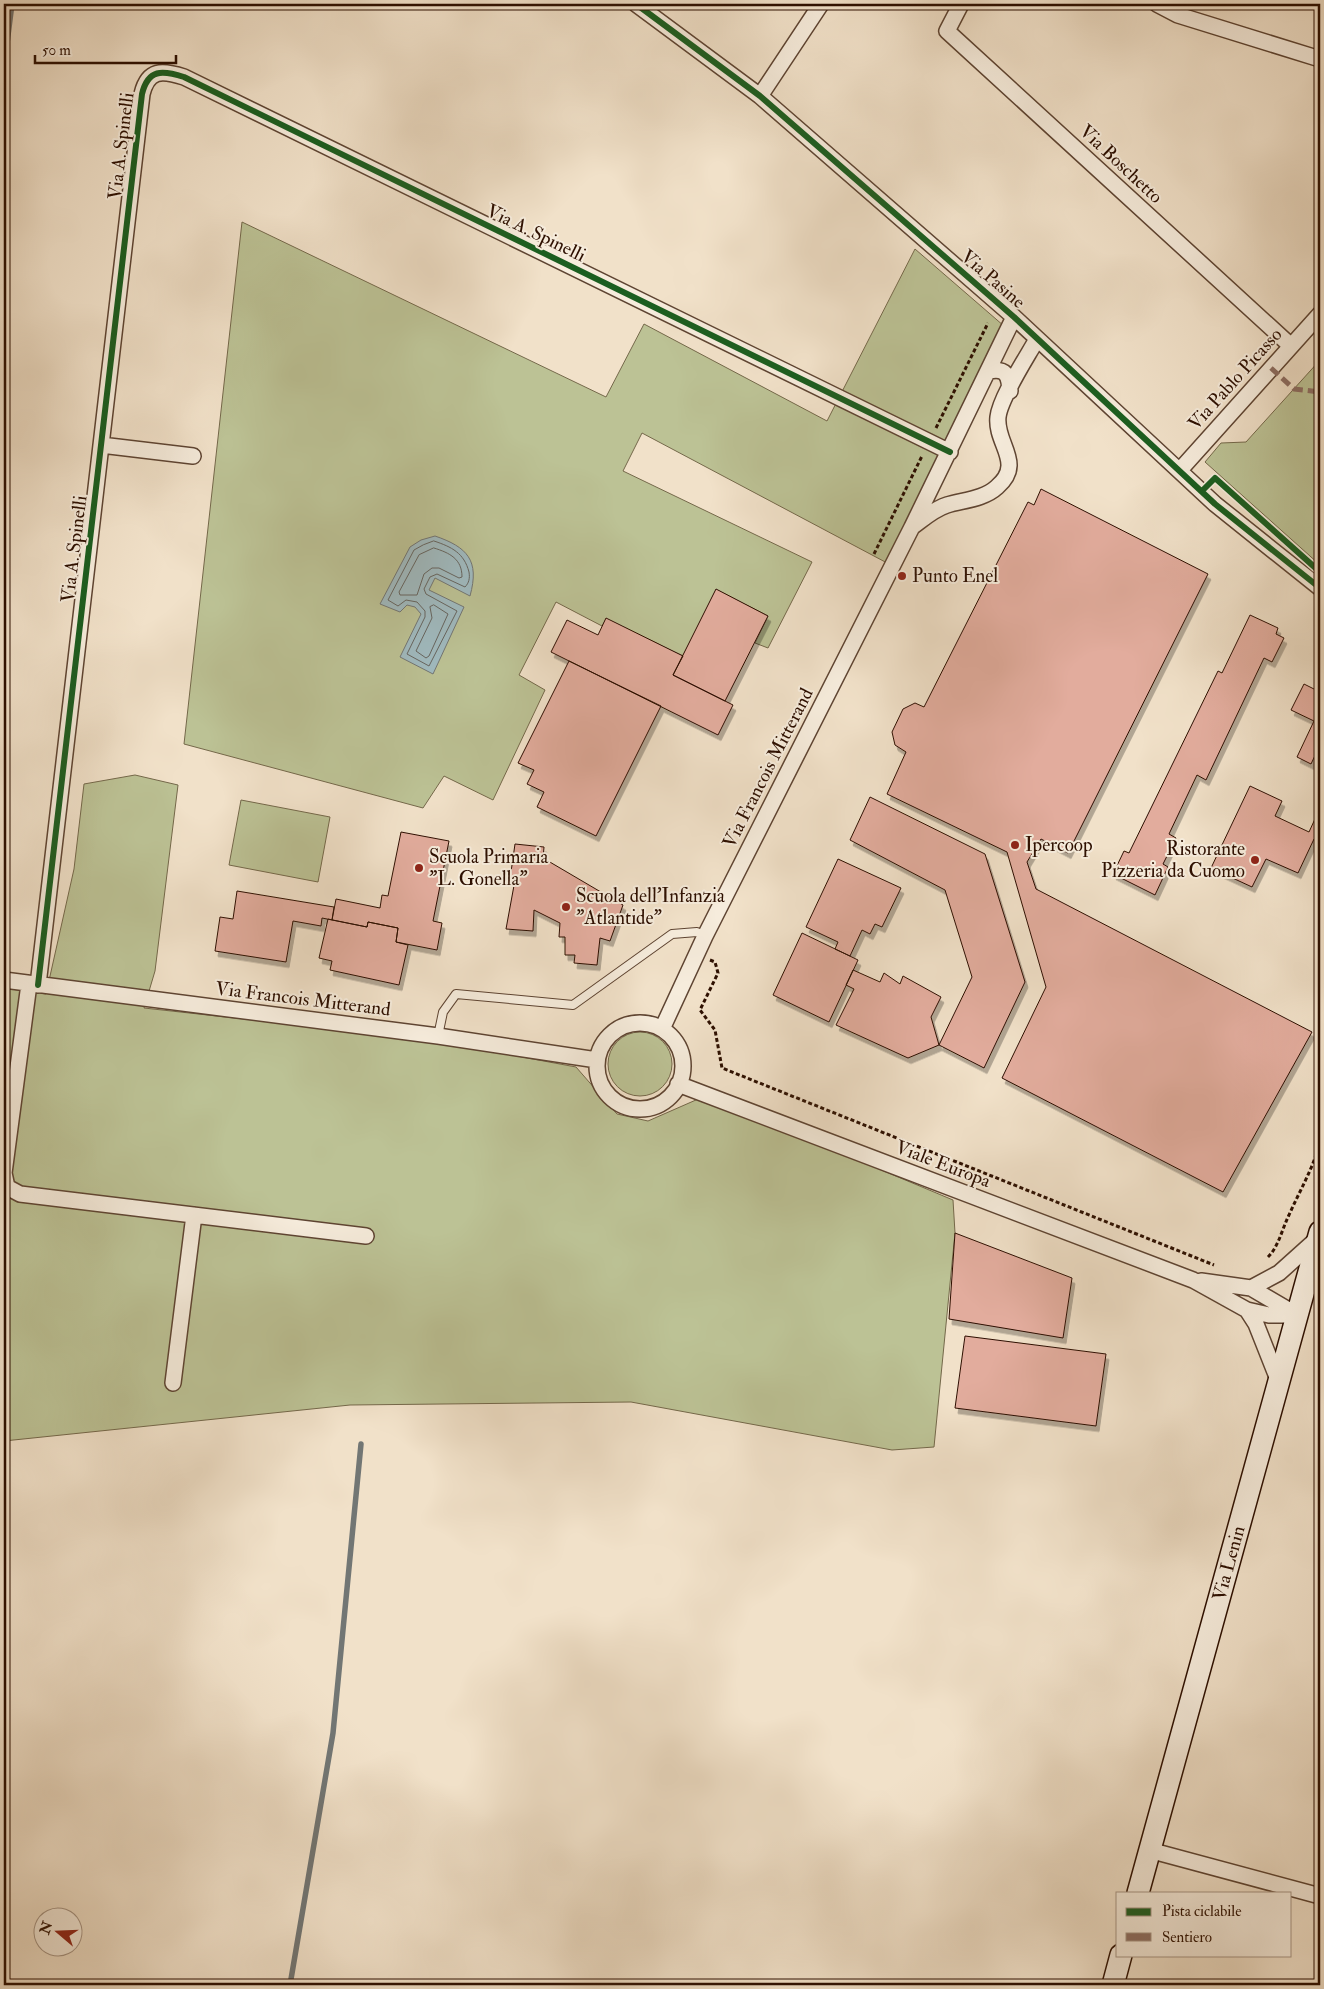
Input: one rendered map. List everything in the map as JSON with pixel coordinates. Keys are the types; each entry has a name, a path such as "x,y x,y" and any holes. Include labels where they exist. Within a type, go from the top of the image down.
{"main road":[{"name":"Via Lenin","path":"1138,1892 1320,1234"},
{"path":"1112,1985 1121,1956"}],"street":[{"name":"Via Pasine","path":"636,4 760,96 1014,317 1215,504 1320,588"},
{"path":"760,96 821,4"},
{"name":"Via Boschetto","path":"961,4 947,31 1290,346"},
{"path":"1157,4 1178,15 1320,59"},
{"name":"Via A. Spinelli","path":"366,1236 20,1194 7,1187 4,1174 33,984 101,445 142,94 145,83 154,74 167,71 184,77 950,452"},
{"name":"Via Pablo Picasso","path":"1180,470 1320,314"},
{"name":"Via Francois Mitterand","path":"662,1028 697,953 942,469 1014,317"},
{"name":"Via Francois Mitterand","path":"912,527 931,512 986,495 1007,478 1010,466 998,417 1037,339"},
{"path":"989,371 998,369 1006,372 1009,378 1010,391"},
{"path":"101,445 193,456"},
{"path":"942,469 941,487 952,504"},
{"name":"Via Francois Mitterand","path":"4,980 438,1036 597,1060"},
{"path":"642,1023 662,1028 675,1042 682,1060 682,1072 678,1084 671,1096 660,1104 647,1108 634,1108 620,1104 610,1097 602,1086 597,1073 597,1060 601,1046 621,1026 642,1023"},
{"name":"Viale Europa","path":"678,1084 1193,1280"},
{"path":"173,1383 194,1215"},
{"path":"1251,1288 1279,1273 1320,1234"},
{"path":"1193,1280 1251,1288 1297,1315"},
{"path":"1193,1280 1247,1310 1269,1315 1297,1315"},
{"path":"1247,1310 1256,1324 1279,1382"},
{"path":"1149,1850 1320,1896"}],"lane":[{"path":"438,1036 443,1012 456,994 572,1005 672,934 697,932 706,936"}],"path":[{"path":"697,953 715,962 717,968 718,973 700,1010 715,1030 722,1068 1216,1265"},
{"path":"1266,1259 1277,1245 1289,1215 1314,1164 1320,1142"}],"green space":[{"path":"242,222 606,397 644,324 827,421 915,249 1004,326 889,564 642,433 623,471 812,562 768,648 755,643 768,616 717,590 683,656 606,619 602,626 556,602 519,675 545,690 493,800 444,776 423,808 184,744"},
{"path":"1320,360 1320,565 1205,462 1221,443 1246,442"},
{"path":"135,775 178,785 155,971 144,1008 425,1039 576,1067 617,1114 648,1121 705,1096 953,1200 955,1233 934,1447 892,1450 631,1402 350,1405 4,1441 4,988 46,994 74,869 84,784"},
{"path":"241,800 330,817 318,882 229,865"},
{"path":"640,1032 658,1038 666,1046 672,1064 666,1082 658,1090 640,1096 622,1090 614,1082 608,1064 614,1046 622,1038"}],"water":[{"path":"435,536 463,550 472,564 473,584 470,596 435,578 429,590 464,607 433,674 400,657 421,614 415,607 407,605 400,612 380,604 410,547 421,540"}],"building":[{"name":"Ipercoop","path":"1041,489 1208,574 1068,853 1041,839 1027,862 1036,889 1312,1032 1223,1192 1002,1078 1046,987 1007,852 887,794 906,752 895,745 892,732 903,709 915,703 924,707 1028,502 1034,505"},
{"path":"716,589 768,616 725,701 673,675"},
{"path":"1250,615 1278,628 1276,634 1284,638 1272,662 1264,658 1206,780 1197,775 1169,834 1176,838 1163,864 1168,867 1155,895 1113,874 1124,851 1129,853 1218,671 1222,673"},
{"path":"606,618 683,656 673,675 733,705 718,735 551,652 567,620 598,635"},
{"path":"569,661 661,706 596,836 537,807 544,792 527,784 534,770 518,763"},
{"path":"1304,684 1320,692 1320,745 1311,764 1297,757 1314,721 1291,710"},
{"path":"1250,786 1282,801 1275,816 1309,832 1320,808 1320,842 1314,839 1298,873 1266,859 1252,887 1211,868"},
{"path":"870,797 985,854 1025,982 984,1068 939,1045 972,977 945,890 850,840"},
{"name":"Scuola Primaria \"L. Gonella\"","path":"401,832 449,841 433,921 442,923 437,950 396,942 398,928 368,922 367,927 332,920 336,899 380,908 382,895 388,896"},
{"name":"Scuola dell'Infanzia \"Atlantide\"","path":"515,844 544,847 543,858 623,905 610,941 600,938 597,965 574,963 575,955 565,955 565,937 559,937 560,923 534,910 533,931 506,929 515,880 510,879"},
{"path":"838,859 901,888 882,927 875,924 870,934 862,930 850,956 835,949 838,942 806,927"},
{"path":"237,891 334,907 332,920 322,918 321,926 293,921 286,962 215,951 220,917 233,919"},
{"name":"Scuola Primaria \"L. Gonella\"","path":"328,919 367,927 368,922 398,928 396,942 408,945 399,985 330,970 332,961 319,958"},
{"path":"802,933 858,960 829,1022 773,995"},
{"path":"853,970 880,982 884,973 900,984 903,976 941,997 931,1017 939,1045 908,1058 836,1025 854,989 846,985"},
{"path":"955,1233 1072,1278 1063,1338 949,1319"},
{"path":"965,1336 1106,1354 1096,1426 955,1408"}],"waterway":[{"path":"4,67 12,4"},
{"path":"290,1985 333,1733 361,1444"}],"marked path":[{"path":"1271,368 1294,389 1320,392"}],"cycle path":[{"path":"636,4 760,96 1014,317 1215,504 1320,588"},
{"path":"38,985 142,94 148,80 152,76 169,73 184,77 950,452"},
{"path":"1202,491 1215,478 1320,572"}],"place":[{"name":"Punto Enel","path":"902,576"},
{"name":"Ipercoop","path":"1015,845"},
{"name":"Ristorante Pizzeria da Cuomo","path":"1255,860"},
{"name":"Scuola Primaria \"L. Gonella\"","path":"419,868"},
{"name":"Scuola dell'Infanzia \"Atlantide\"","path":"566,907"}]}
